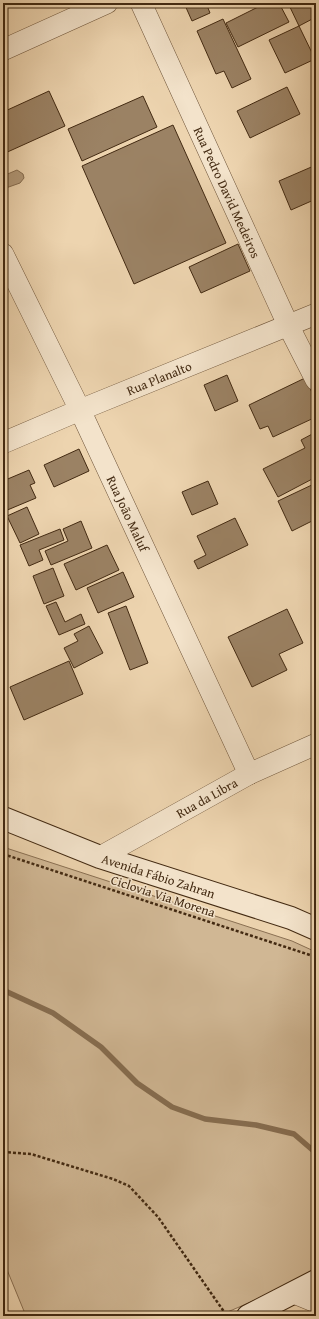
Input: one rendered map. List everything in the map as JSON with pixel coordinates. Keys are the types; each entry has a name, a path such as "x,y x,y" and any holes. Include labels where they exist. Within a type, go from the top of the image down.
{"main road":[{"name":"Avenida Fábio Zahran","path":"3,818 100,857 292,918 316,929"},
{"path":"248,1316 316,1281"}],"street":[{"path":"3,50 107,3"},
{"name":"Rua Pedro David Medeiros","path":"141,3 289,327 316,380"},
{"name":"Rua João Maluf","path":"3,254 80,410 248,774"},
{"name":"Rua Planalto","path":"3,443 80,410 289,327 316,314"},
{"name":"Rua da Libra","path":"100,857 248,774 316,744"},
{"path":"294,1293 316,1302"}],"path":[{"name":"Ciclovia Via Morena","path":"3,854 316,957"},
{"path":"3,1152 32,1154 113,1179 129,1186 158,1217 227,1316"}],"shaded area":[{"path":"17,170 23,174 24,178 20,183 3,189 3,176"},
{"path":"3,847 292,941 316,952 316,1270 284,1288 218,1316 26,1316 3,1260"}],"building":[{"path":"184,3 206,3 210,13 192,21"},
{"path":"266,3 279,3 289,22 238,47 226,23"},
{"path":"288,3 309,3 316,17 299,26"},
{"path":"223,19 251,79 232,88 224,71 216,74 197,31"},
{"path":"299,26 315,59 285,73 269,40"},
{"path":"287,87 300,114 250,138 237,111"},
{"path":"49,91 65,126 3,154 3,112"},
{"path":"143,96 157,127 82,161 68,129"},
{"path":"173,125 226,243 134,284 82,166"},
{"path":"316,165 316,199 291,210 279,181"},
{"path":"238,244 250,271 201,293 189,267"},
{"path":"227,375 238,401 215,411 204,385"},
{"path":"305,378 316,401 316,417 273,437 268,426 260,429 249,405"},
{"path":"316,432 316,477 278,497 263,469 305,448 301,440"},
{"path":"79,449 89,471 54,487 44,465"},
{"path":"29,470 35,483 30,485 36,498 5,511 3,506 3,481"},
{"path":"208,481 218,504 192,515 182,492"},
{"path":"316,483 316,519 292,531 278,501"},
{"path":"27,507 39,534 20,543 7,516"},
{"path":"235,518 248,545 198,569 194,561 206,555 197,536"},
{"path":"81,521 92,548 51,565 45,551 68,541 63,529"},
{"path":"60,529 64,540 39,550 43,560 29,566 20,545"},
{"path":"107,545 119,570 76,590 64,564"},
{"path":"53,568 64,596 44,604 33,576"},
{"path":"123,572 134,597 98,613 87,588"},
{"path":"56,602 65,622 81,614 85,624 59,635 46,606"},
{"path":"126,606 148,663 130,670 108,613"},
{"path":"287,609 303,643 279,654 287,670 252,687 228,637"},
{"path":"89,626 103,653 74,668 64,648 78,641 74,634"},
{"path":"69,661 83,694 24,720 10,687"}],"waterway":[{"path":"3,990 53,1013 101,1047 137,1083 172,1107 205,1119 256,1125 294,1134 316,1153"}]}
